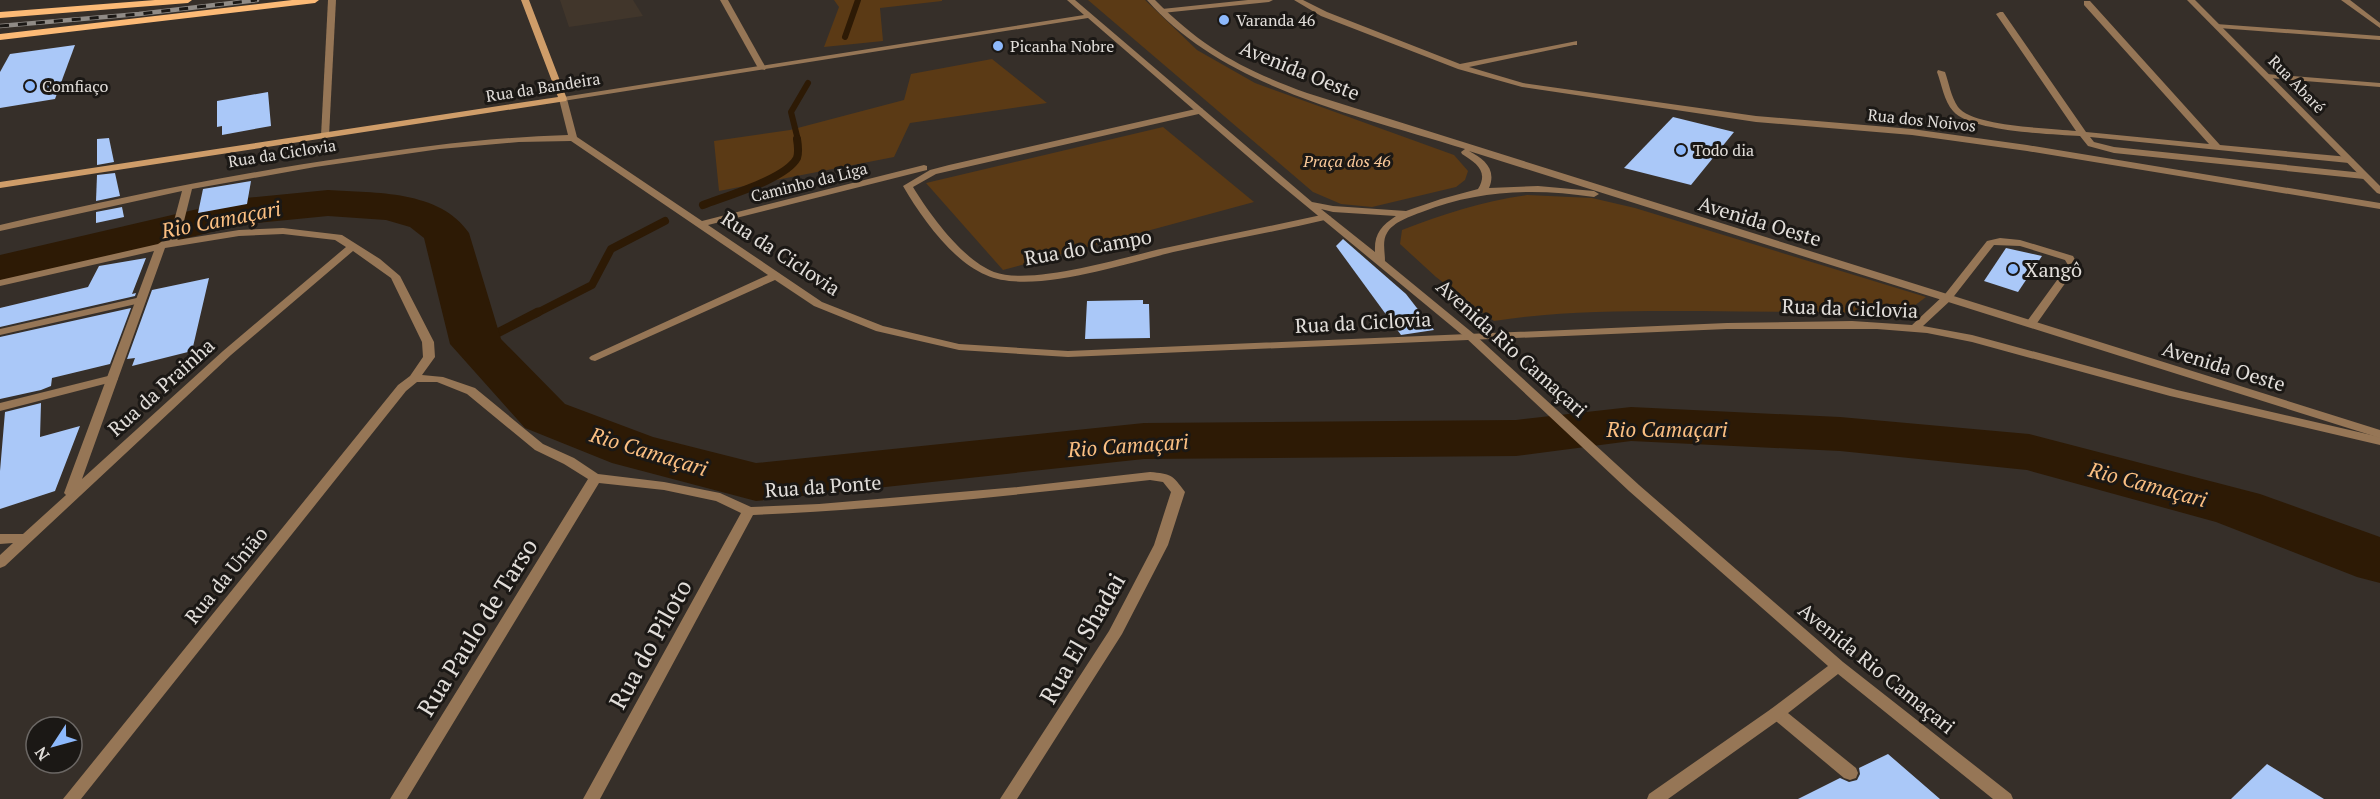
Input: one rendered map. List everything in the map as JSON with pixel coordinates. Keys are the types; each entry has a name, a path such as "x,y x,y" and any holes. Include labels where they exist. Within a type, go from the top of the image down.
{"main road":[{"path":"0,15 188,0"},
{"path":"0,37 315,0"},
{"path":"525,0 563,99"},
{"name":"Rua da Bandeira","path":"0,185 563,99"}],"street":[{"path":"325,136 332,0"},
{"path":"724,0 762,68"},
{"name":"Avenida Rio Camaçari","path":"1071,0 1200,111 1470,336 1634,488 1838,666 2005,799"},
{"name":"Avenida Oeste","path":"1151,0 1210,52 1239,68 1300,93 1442,140 2380,434"},
{"path":"1162,11 1269,0"},
{"name":"Rua dos Noivos","path":"1298,0 1324,14 1461,67 1522,85 1756,119 1912,132 2027,148 2380,206"},
{"name":"Rua Abaré","path":"2191,0 2269,76 2380,191"},
{"path":"2345,0 2380,26"},
{"path":"2087,3 2218,148"},
{"path":"2000,14 2091,144 2114,150 2364,176"},
{"name":"Rua da Bandeira","path":"563,99 1090,16"},
{"path":"2219,26 2380,38"},
{"path":"1461,67 1574,43"},
{"path":"1941,72 1956,111 1966,118 1982,123 2349,160"},
{"path":"2269,76 2380,85"},
{"path":"563,99 573,138"},
{"name":"Rua do Campo","path":"1200,111 952,167 933,172 908,186 933,223 978,267 993,276 1015,278 1068,273 1326,217"},
{"name":"Rua da Ciclovia","path":"0,228 188,186 277,170 450,145 534,138 573,138 818,304 880,330 959,347 1011,352 1090,353 1727,326 1858,326 1914,329 1976,340 2169,392 2380,441"},
{"path":"1442,140 1482,164 1488,171 1488,182 1482,191"},
{"name":"Caminho da Liga","path":"701,224 924,168"},
{"path":"69,497 161,246 175,237 188,186"},
{"path":"1310,203 1333,208 1405,214 1482,191 1554,189 1636,201"},
{"path":"1380,260 1380,243 1383,232 1405,214"},
{"path":"0,284 161,246 239,233 283,231 338,237 395,276 428,342 429,357 414,378"},
{"path":"1914,329 1947,298 1991,243 1999,241 2069,258 2073,265 2031,324"},
{"name":"Rua da Prainha","path":"0,563 227,353 353,246"},
{"path":"595,358 777,275"},
{"path":"0,332 141,300"},
{"name":"Rua da Ponte","path":"414,378 439,380 471,391 538,447 569,460 595,478 664,486 720,497 749,511 819,508 1018,491 1150,476 1167,478 1178,492"},
{"name":"Rua da União","path":"71,799 402,388 414,378"},
{"path":"0,407 112,379"},
{"name":"Rua Paulo de Tarso","path":"398,799 595,478"},
{"name":"Rua El Shadai","path":"1008,799 1115,634 1161,545 1178,492"},
{"name":"Rua do Piloto","path":"591,799 749,511"},
{"path":"1,538 27,538"},
{"path":"1655,799 1777,713 1838,666"},
{"path":"1777,713 1850,773"}],"shaded area":[{"path":"560,0 633,0 643,16 569,27"}],"green space":[{"path":"834,0 942,1 880,8 883,41 824,47 839,7"},
{"name":"Praça dos 46","path":"1088,0 1145,0 1197,50 1255,83 1454,155 1468,171 1465,180 1456,187 1372,207 1341,204 1313,192"},
{"path":"992,59 1047,103 910,123 894,157 719,191 714,141 790,130 904,100 911,74"},
{"path":"1163,127 1254,202 1003,270 926,183"},
{"path":"1527,195 1592,198 1635,208 1926,297 1902,315 1623,311 1571,313 1494,321 1436,277 1400,244 1402,230 1463,209"}],"building":[{"name":"Comfiaço","path":"75,45 55,99 0,108 0,72 10,54"},
{"path":"268,92 271,126 222,135 222,126 217,127 217,101"},
{"name":"Todo dia","path":"1673,117 1734,132 1691,185 1624,168"},
{"path":"109,138 114,162 97,165 97,139"},
{"path":"115,173 120,196 96,201 97,175"},
{"path":"251,181 247,204 198,213 203,189"},
{"path":"122,207 124,217 96,223 96,212"},
{"path":"1343,239 1406,294 1434,330 1401,335 1336,246"},
{"name":"Xangô","path":"2006,248 2042,256 2018,292 1984,281"},
{"path":"146,258 132,294 136,293 135,296 0,327 0,308 88,287 99,266"},
{"path":"209,278 192,351 132,366 135,358 127,359 152,290"},
{"path":"1143,300 1143,304 1149,304 1150,338 1085,339 1087,301"},
{"path":"131,308 110,364 52,378 51,386 0,399 0,337"},
{"path":"41,403 40,437 80,426 55,491 0,509 0,471 5,412"},
{"path":"1888,754 1940,799 1798,799 1840,778 1849,782 1857,780 1860,774 1859,768"},
{"path":"2267,764 2324,799 2231,799"}],"waterway":[{"path":"845,37 858,0"},
{"path":"798,140 791,112 808,83"},
{"path":"703,205 755,186 791,166 797,158 797,139"},
{"name":"Rio Camaçari","path":"0,269 245,211 328,203 388,207 426,217 446,233 476,344 545,416 633,450 756,482 1144,441 1516,438 1631,424 1840,434 2029,452 2238,508 2380,561"},
{"path":"535,314 592,285 611,249 665,221"},
{"path":"476,344 538,312"}],"railway":[{"path":"0,26 139,14 257,0"}],"place":[{"name":"Varanda 46","path":"1224,20"},
{"name":"Picanha Nobre","path":"998,46"},
{"name":"Comfiaço","path":"30,86"},
{"name":"Todo dia","path":"1681,150"},
{"name":"Xangô","path":"2013,269"}]}
